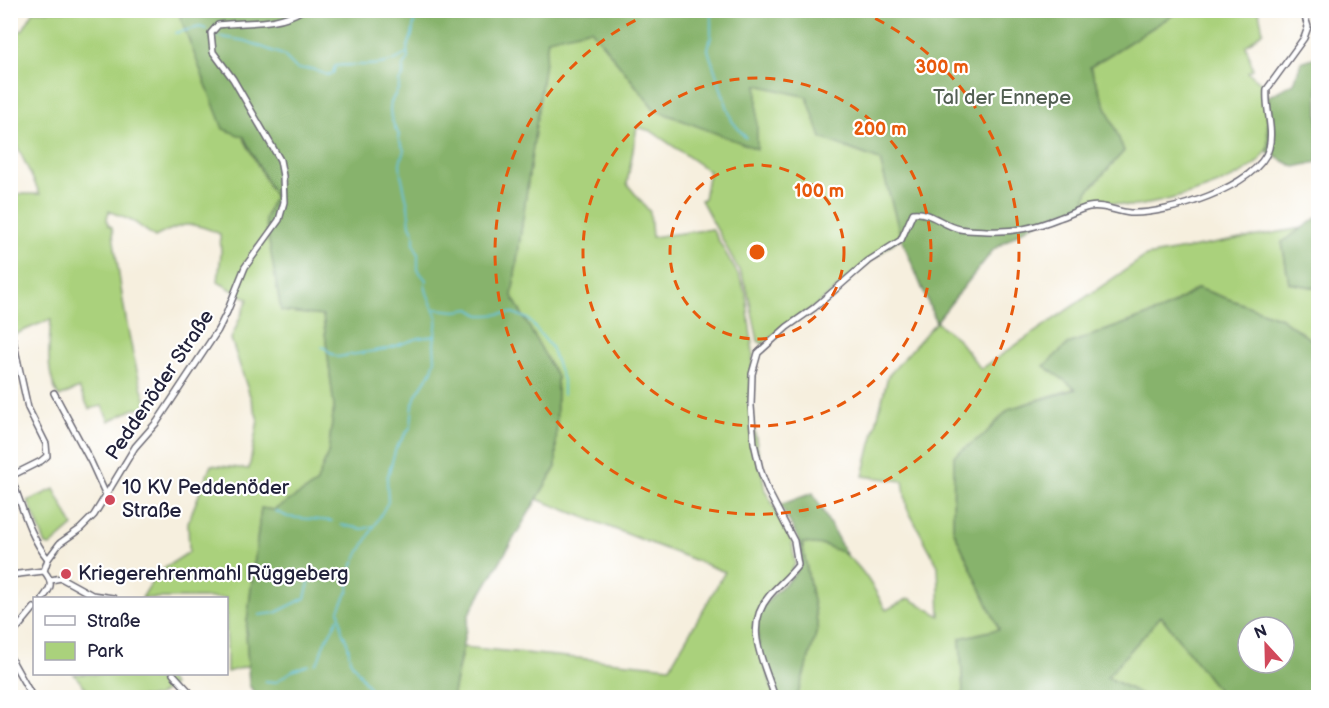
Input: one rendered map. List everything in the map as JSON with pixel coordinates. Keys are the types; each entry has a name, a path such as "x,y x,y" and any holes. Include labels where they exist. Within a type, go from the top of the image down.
{"street":[{"name":"Peddenöder Straße","path":"44,571 48,559 60,543 80,529 94,515 135,447 157,422 218,330 245,267 279,220 284,202 280,160 233,79 213,52 211,33 218,25 269,22 285,19 302,10"},
{"path":"775,698 762,662 756,627 759,610 798,565 797,549 768,491 754,443 751,406 752,374 758,353 868,261 901,240 913,213 930,215 959,229 1011,232 1032,228 1090,207 1104,207 1129,213 1143,212 1204,198 1228,188 1247,175 1265,158 1270,140 1267,89 1304,38 1308,27 1303,10"},
{"path":"13,340 28,408 46,444 47,456 11,476 41,551 48,559"},
{"path":"54,393 106,495"},
{"path":"10,575 44,571 51,579 51,589 44,597"},
{"path":"51,579 62,578 92,595 106,597"},
{"path":"10,637 33,609"},
{"path":"10,657 33,698"},
{"path":"174,675 195,698"}],"green space":[{"name":"Tal der Ennepe","path":"187,10 1179,11 1090,67 1124,151 1087,192 1085,204 1036,222 994,249 936,322 901,237 880,160 821,138 807,97 757,85 757,149 655,110 591,29 548,39 512,296 557,377 556,467 469,614 452,698 257,697 249,685 246,630 261,508 274,510 316,484 328,453 334,407 323,316 281,311 265,219 274,196 244,137 223,129 180,17"},
{"path":"1256,10 1259,12 1263,31 1246,46 1253,69 1248,72 1265,86 1270,134 1267,149 1259,160 1246,171 1228,180 1187,195 1135,206 1105,202 1085,204 1087,192 1124,151 1090,67 1179,11"},
{"path":"34,11 187,11 180,17 274,196 265,219 323,315 334,407 328,453 316,485 274,510 261,508 246,630 248,666 228,672 228,597 143,597 158,572 189,552 188,522 211,465 249,469 258,420 231,339 248,299 218,282 220,234 194,225 187,225 155,237 134,222 109,211 108,225 112,227 130,341 148,408 134,409 109,421 102,406 89,409 79,388 59,397 50,369 51,319 11,336 11,194 40,194 11,133 11,29 22,31"},
{"path":"1081,11 847,148 880,160 901,237 814,307 786,325 763,344 758,341 742,276 701,200 704,199 709,171 651,131 637,127 627,184 650,212 652,237 712,229 740,278 746,294 753,353 750,406 765,490 792,542 795,564 789,575 769,594 758,610 755,627 774,697 452,698 463,647 670,667 725,572 537,499 556,467 557,377 512,296 548,38 591,29 655,110 711,52"},
{"path":"1318,56 1318,162 1295,167 1268,153 1267,97 1294,83 1301,62"},
{"path":"1318,217 1318,288 1289,283 1282,242"},
{"path":"1302,228 1282,242 1289,283 1318,288 1318,345 1281,318 1198,288 1165,309 1068,344 1076,388 1009,409 985,434 954,456 953,529 999,629 960,638 963,692 960,697 797,698 818,627 802,543 826,545 846,555 869,580 886,610 909,598 940,616 938,566 907,508 903,481 863,476 888,376 936,322 957,338 981,369 1146,256"},
{"path":"1198,288 1281,318 1318,345 1318,697 1223,697 1161,616 1107,677 1146,697 960,697 963,691 960,638 999,629 953,529 954,456 985,434 1009,409 1076,389 1044,366 1068,344 1165,309"},
{"path":"54,489 73,526 50,546 46,545 28,501"},
{"path":"813,493 846,554 824,545 802,543 818,627 797,697 776,697 759,645 757,624 763,606 793,576 801,558 798,540 780,505"},
{"path":"1161,616 1223,697 1146,697 1107,677"},
{"path":"75,675 165,675 173,685 157,697 93,697"}],"waterway":[{"path":"376,698 350,660 339,610 349,589 354,562 388,502 387,479 396,448 411,426 416,395 432,370 435,360 437,318 427,293 426,280 418,270 418,254 414,244 414,233 410,225 401,174 400,163 404,150 390,112 391,103 399,88 399,81 403,77 403,67 408,60 407,49 416,10"},
{"path":"711,10 711,37 708,49 732,121 746,138"},
{"path":"175,33 200,27 206,29"},
{"path":"216,36 246,41 283,55 297,69 312,69 327,75 333,73 335,66 381,64 407,53"},
{"path":"436,309 456,311 470,309 480,315 513,313 528,319 551,347 563,380 563,395"},
{"path":"322,347 338,357 386,349 419,338 435,336"},
{"path":"275,511 288,517 332,521"},
{"path":"341,525 363,529 373,526"},
{"path":"259,615 275,613 305,598 312,572"},
{"path":"319,574 348,574"},
{"path":"315,664 338,618"},
{"path":"265,681 276,682 292,671 309,665"}],"place":[{"name":"10 KV Peddenöder Straße","path":"110,500"},
{"name":"Kriegerehrenmahl Rüggeberg","path":"66,574"}]}
